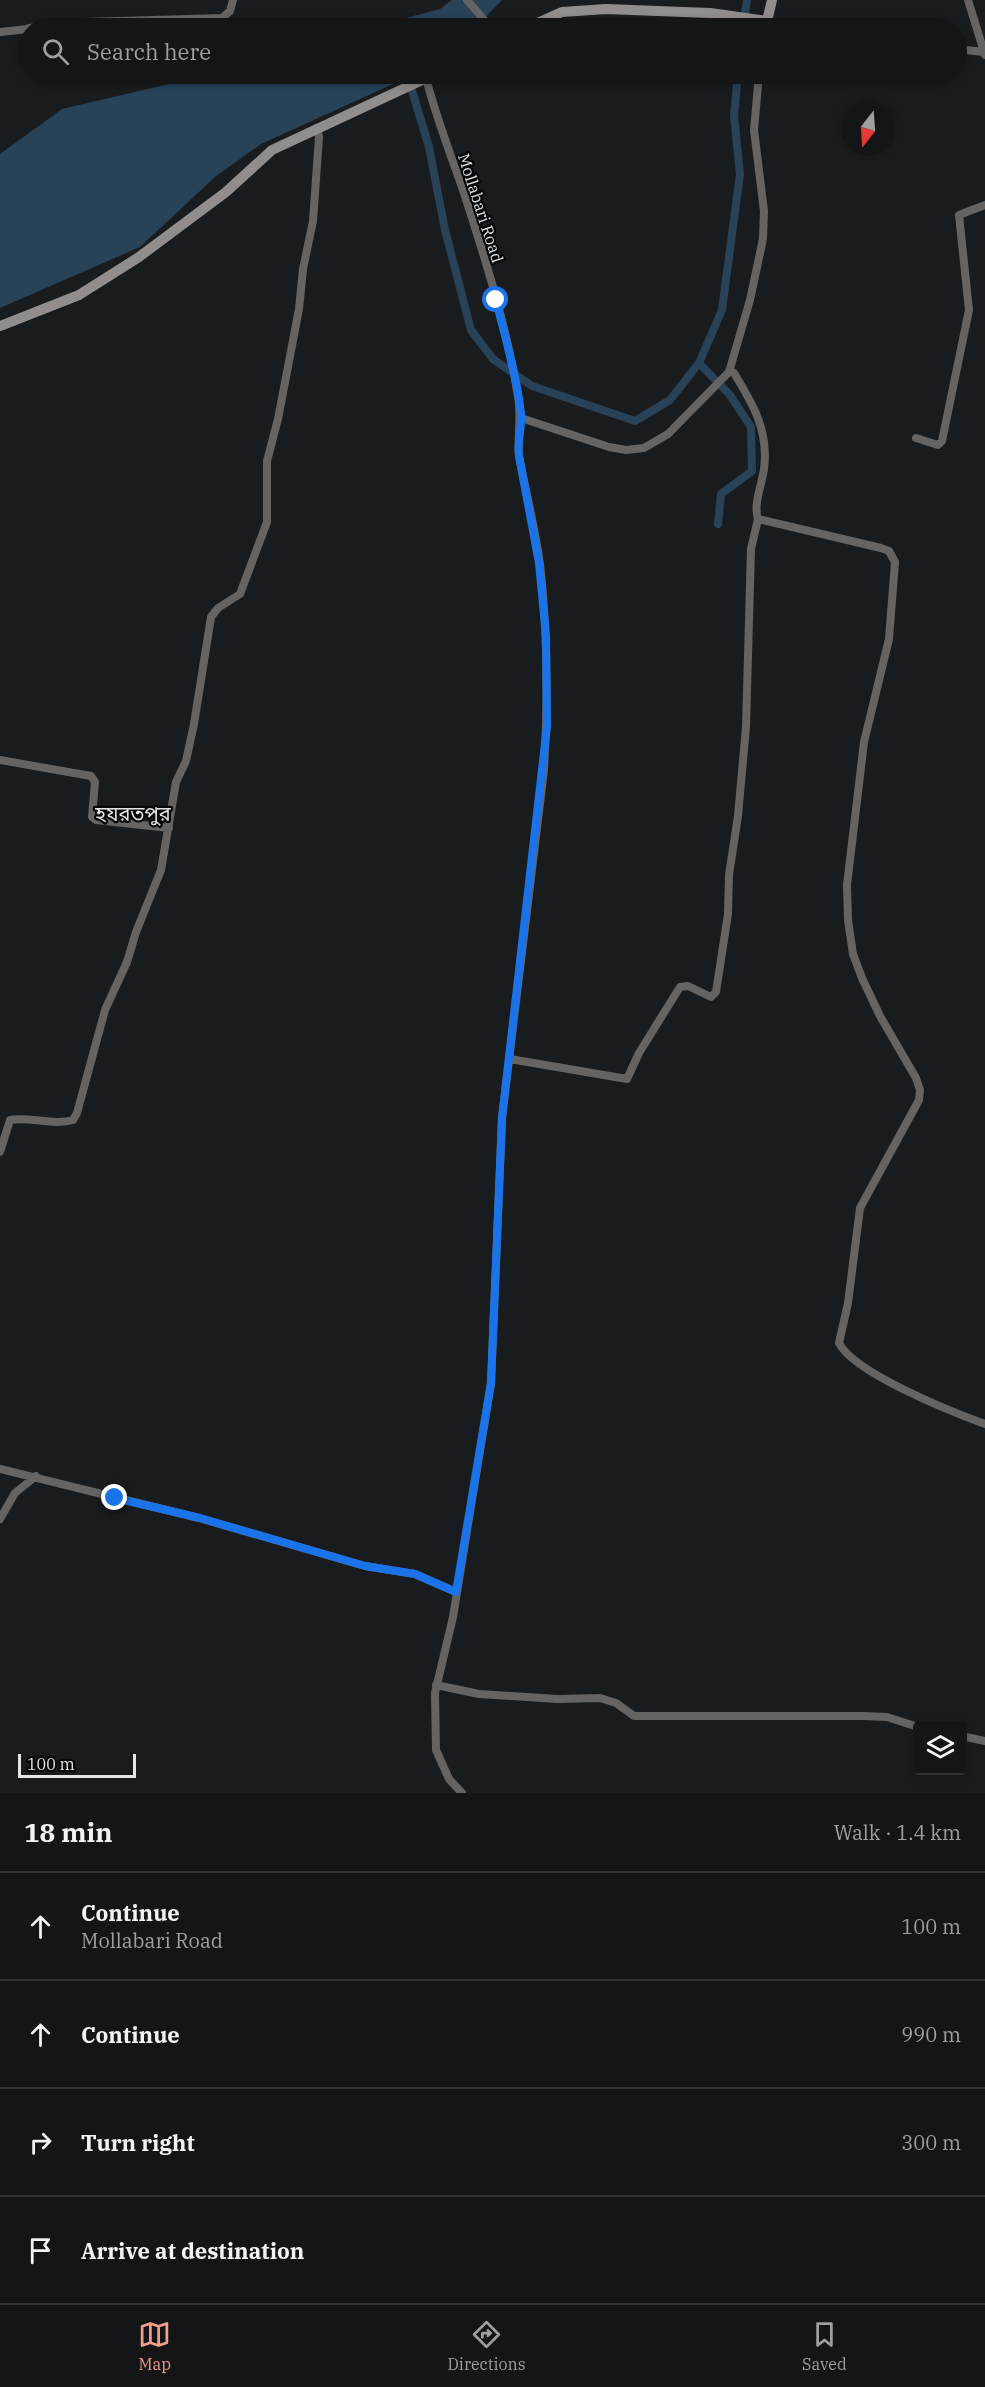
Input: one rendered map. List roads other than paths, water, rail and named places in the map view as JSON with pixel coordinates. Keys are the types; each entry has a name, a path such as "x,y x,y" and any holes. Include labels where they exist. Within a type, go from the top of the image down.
{"street":[{"path":"222,18 230,11 232,0"},
{"path":"467,0 482,18"},
{"path":"766,18 771,0"},
{"path":"967,50 985,53 968,0"},
{"path":"548,18 562,12 606,9 742,18"},
{"path":"0,32 18,30"},
{"path":"0,326 80,295 139,257 226,192 272,150 412,84"},
{"name":"Mollabari Road","path":"427,84 434,111 476,230 518,397 521,418 517,441 535,533 544,608 547,726 500,1143 491,1383 453,1617 436,1685 436,1750 449,1779 462,1793"},
{"path":"521,418 609,447 644,448 668,434 728,373 750,300 763,239 764,212 754,130 758,84"},
{"path":"0,1152 10,1120 21,1118 65,1122 73,1120 77,1113 105,1010 127,962 136,932 161,870 176,782 186,761 194,724 211,617 218,608 240,594 267,522 267,460 278,419 313,221 319,137 317,128"},
{"path":"916,438 938,445 942,441 969,309 959,215 985,205"},
{"path":"510,1059 627,1079 639,1053 677,990 688,986 711,997 716,992 728,914 729,875 744,750 749,679 752,549 758,519 766,447 763,426 734,373 728,373"},
{"path":"758,519 881,548 888,551 895,562 889,639 868,718 847,885 853,954 880,1016 907,1059 920,1090 919,1100 860,1208 848,1303 838,1343 852,1358 886,1379 942,1407 985,1424"},
{"path":"0,760 91,776 95,782 92,817 96,820 169,828"},
{"path":"0,1469 200,1518 365,1566 415,1574 456,1592"},
{"path":"0,1519 15,1493 36,1476"},
{"path":"436,1685 478,1694 557,1700 600,1698 616,1703 634,1716 863,1716 887,1717 913,1725"},
{"path":"967,1737 985,1741"}],"water":[{"path":"452,0 502,0 485,18 406,18 440,9"},
{"path":"169,84 393,84 261,144 215,177 140,247 0,308 0,154 62,109"}],"waterway":[{"path":"744,18 747,0"},
{"path":"410,84 429,147 445,230 471,330 493,359 532,386 635,421 670,400 699,363 722,310 740,174 734,116 737,84"},
{"path":"699,363 730,395 751,427 752,471 721,494 718,524"}],"district":[{"name":"হযরতপুর","path":"133,813"}]}
